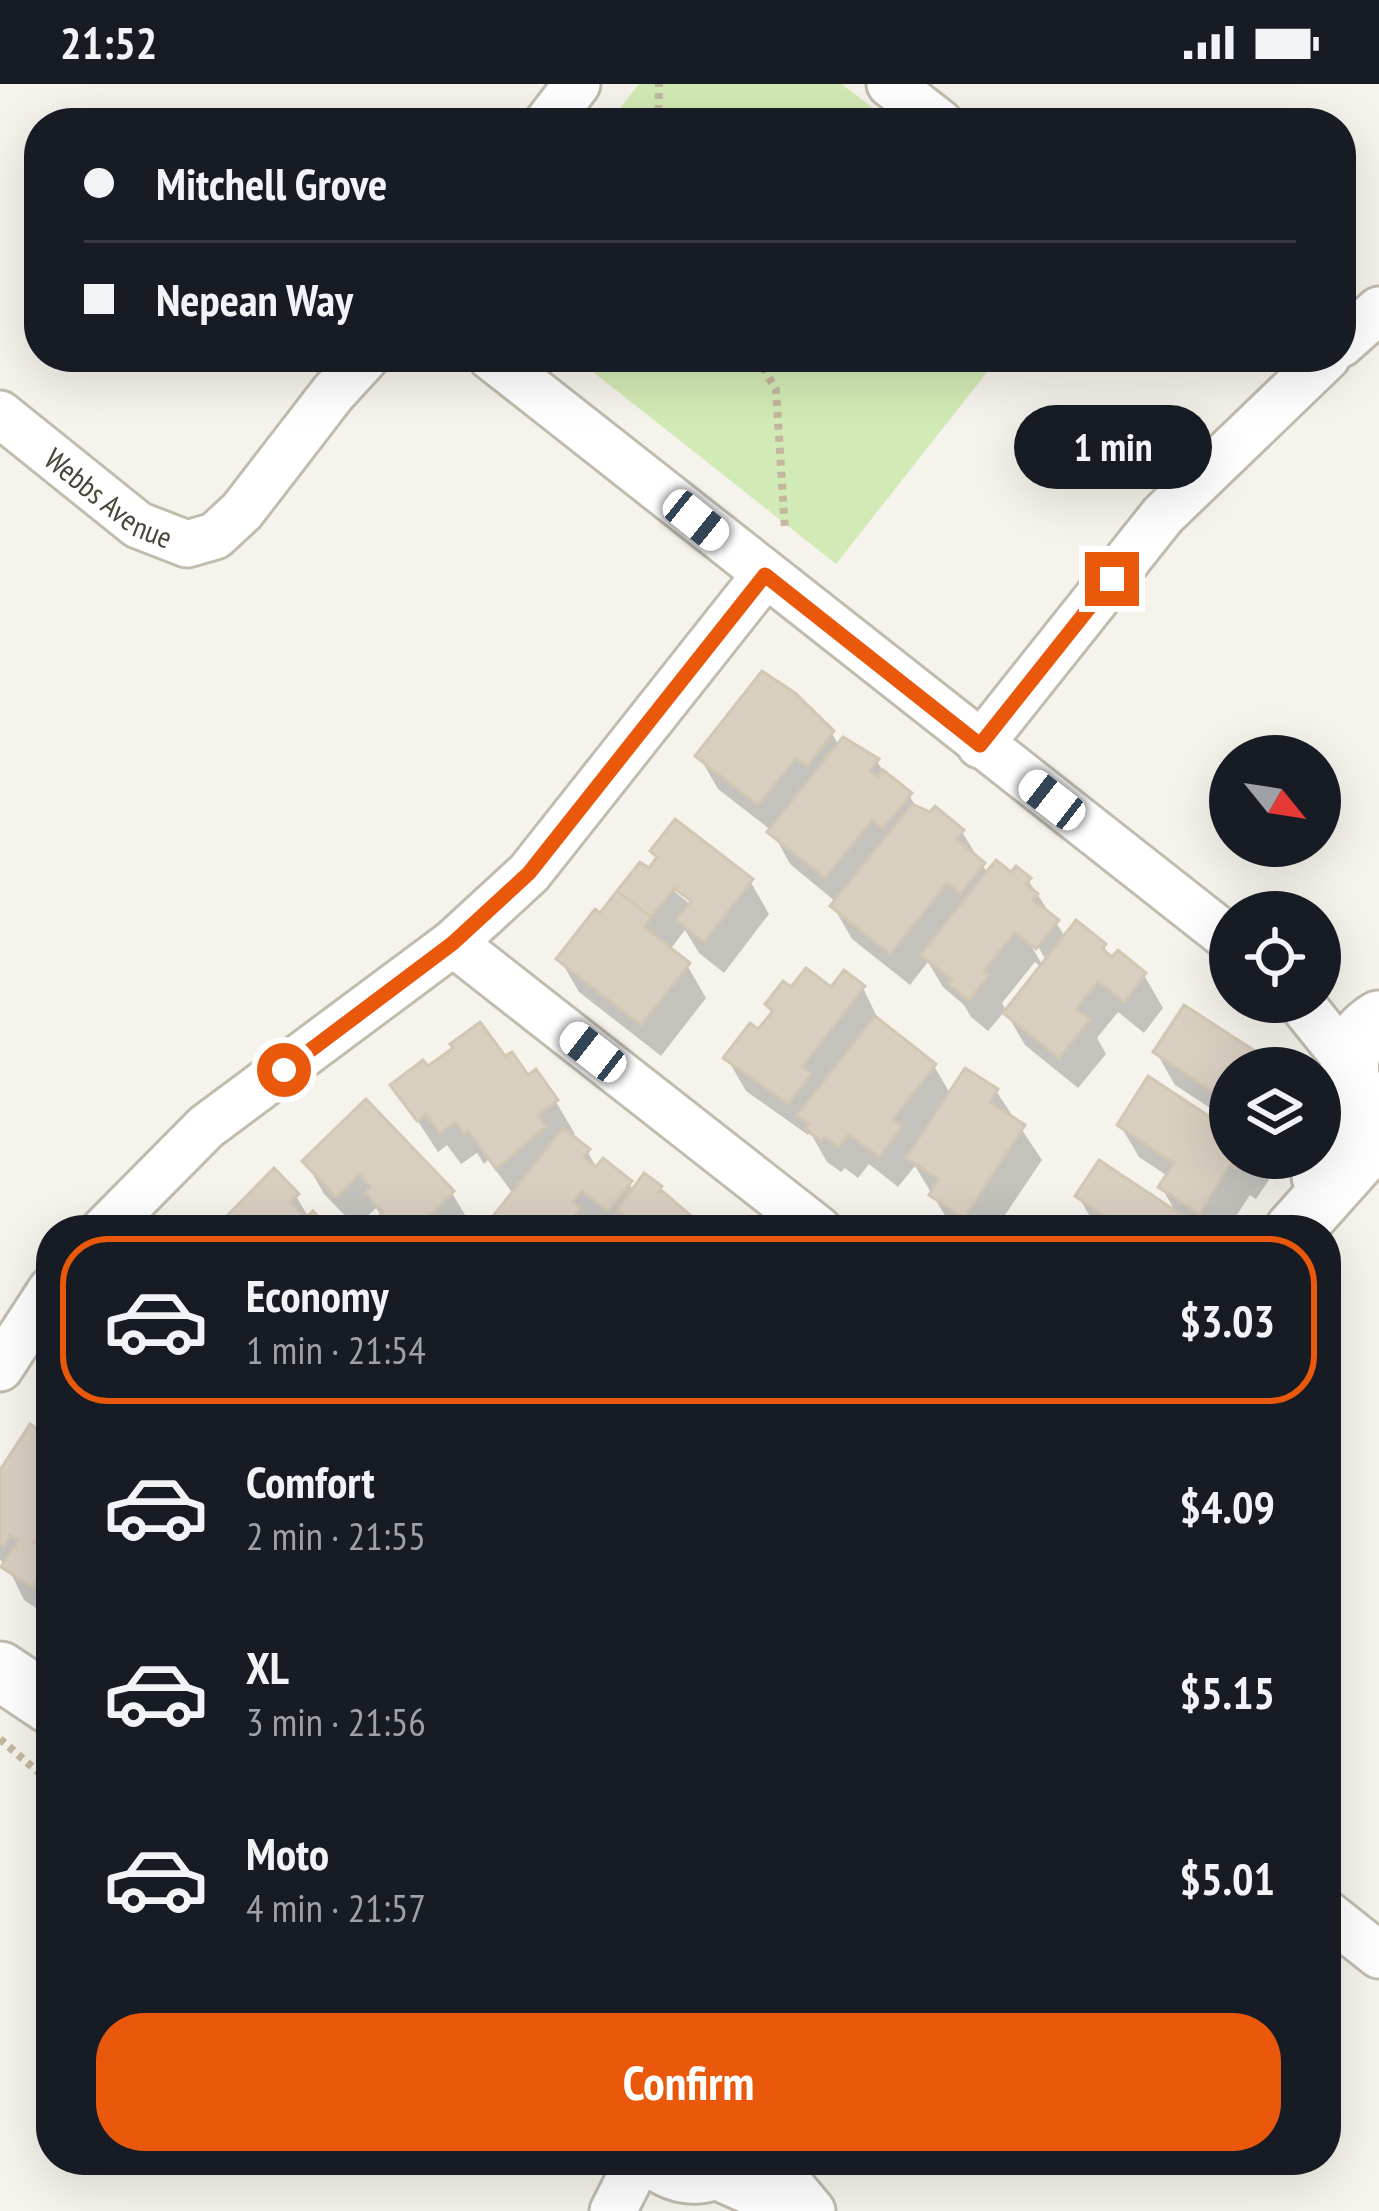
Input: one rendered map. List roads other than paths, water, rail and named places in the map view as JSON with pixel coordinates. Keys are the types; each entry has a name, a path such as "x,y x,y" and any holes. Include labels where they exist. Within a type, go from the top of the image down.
{"street":[{"path":"559,108 578,84"},
{"path":"890,84 921,108"},
{"path":"1356,331 1379,310"},
{"name":"Webbs Avenue","path":"0,414 138,524 187,544 214,536 242,512 353,372"},
{"path":"510,372 1209,923"},
{"path":"980,745 1163,515 1311,372"},
{"path":"119,1215 206,1127 453,943 529,873 765,575"},
{"path":"453,943 800,1215"},
{"path":"1320,1023 1370,1075"},
{"path":"1337,1023 1370,1075"},
{"path":"1302,1215 1370,1075"},
{"path":"0,1368 36,1313"},
{"path":"0,1671 36,1695"},
{"path":"1341,1925 1379,1955"},
{"path":"613,2211 674,2175"},
{"path":"683,2175 795,2211"},
{"path":"782,2175 812,2211"}]}
